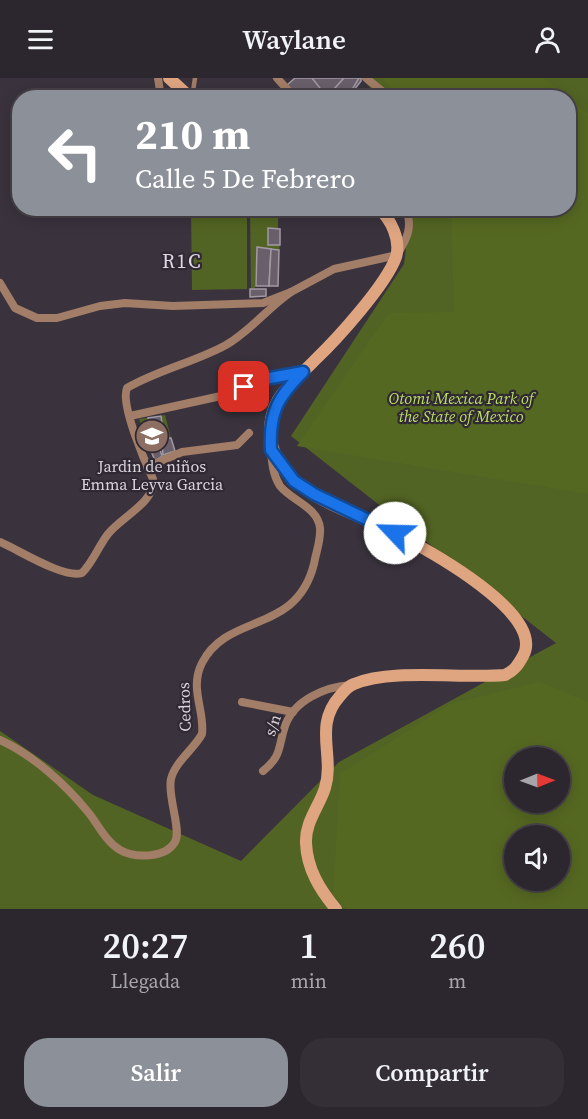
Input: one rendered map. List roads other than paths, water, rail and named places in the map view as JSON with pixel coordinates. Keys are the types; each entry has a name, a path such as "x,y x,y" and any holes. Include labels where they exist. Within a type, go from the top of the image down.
{"street":[{"path":"169,78 182,90"},
{"path":"277,78 288,90"},
{"path":"366,78 381,90"},
{"path":"385,216 394,231 397,255"},
{"path":"336,909 311,870 306,843 307,831 327,778 325,738 331,706 350,685 369,679 505,675 512,672 519,664 526,651 527,638 504,604 476,582 395,533 314,494 294,481 271,450 273,411 285,391 329,347 374,292 405,242 410,227 408,216"},
{"path":"0,283 15,308 37,318 57,318 100,306 125,303 173,306 263,303 291,292 334,269 397,255"},
{"path":"0,542 56,569 73,575 82,573 120,520 149,498 154,484 130,416 125,396 127,388 229,343 291,292"},
{"path":"130,416 221,396 256,382 303,372"},
{"path":"147,467 182,452 237,445 249,433"},
{"name":"Cedros","path":"0,740 28,756 47,772 87,811 113,845 120,850 144,856 170,848 175,842 176,831 171,805 171,778 202,735 197,689 201,664 219,642 296,601 305,589 318,549 320,526 318,520 310,509 287,493 280,485 273,470 271,450"},
{"name":"s/n","path":"263,771 277,758 284,728 293,712 318,694 337,686 350,685"},
{"path":"242,702 293,712"}],"place":[{"name":"Jardin de niños Emma Leyva Garcia","path":"152,436"}],"district":[{"name":"R1C","path":"182,261"}],"park label":[{"name":"Otomi Mexica Park of the State of Mexico","path":"461,407"}]}
